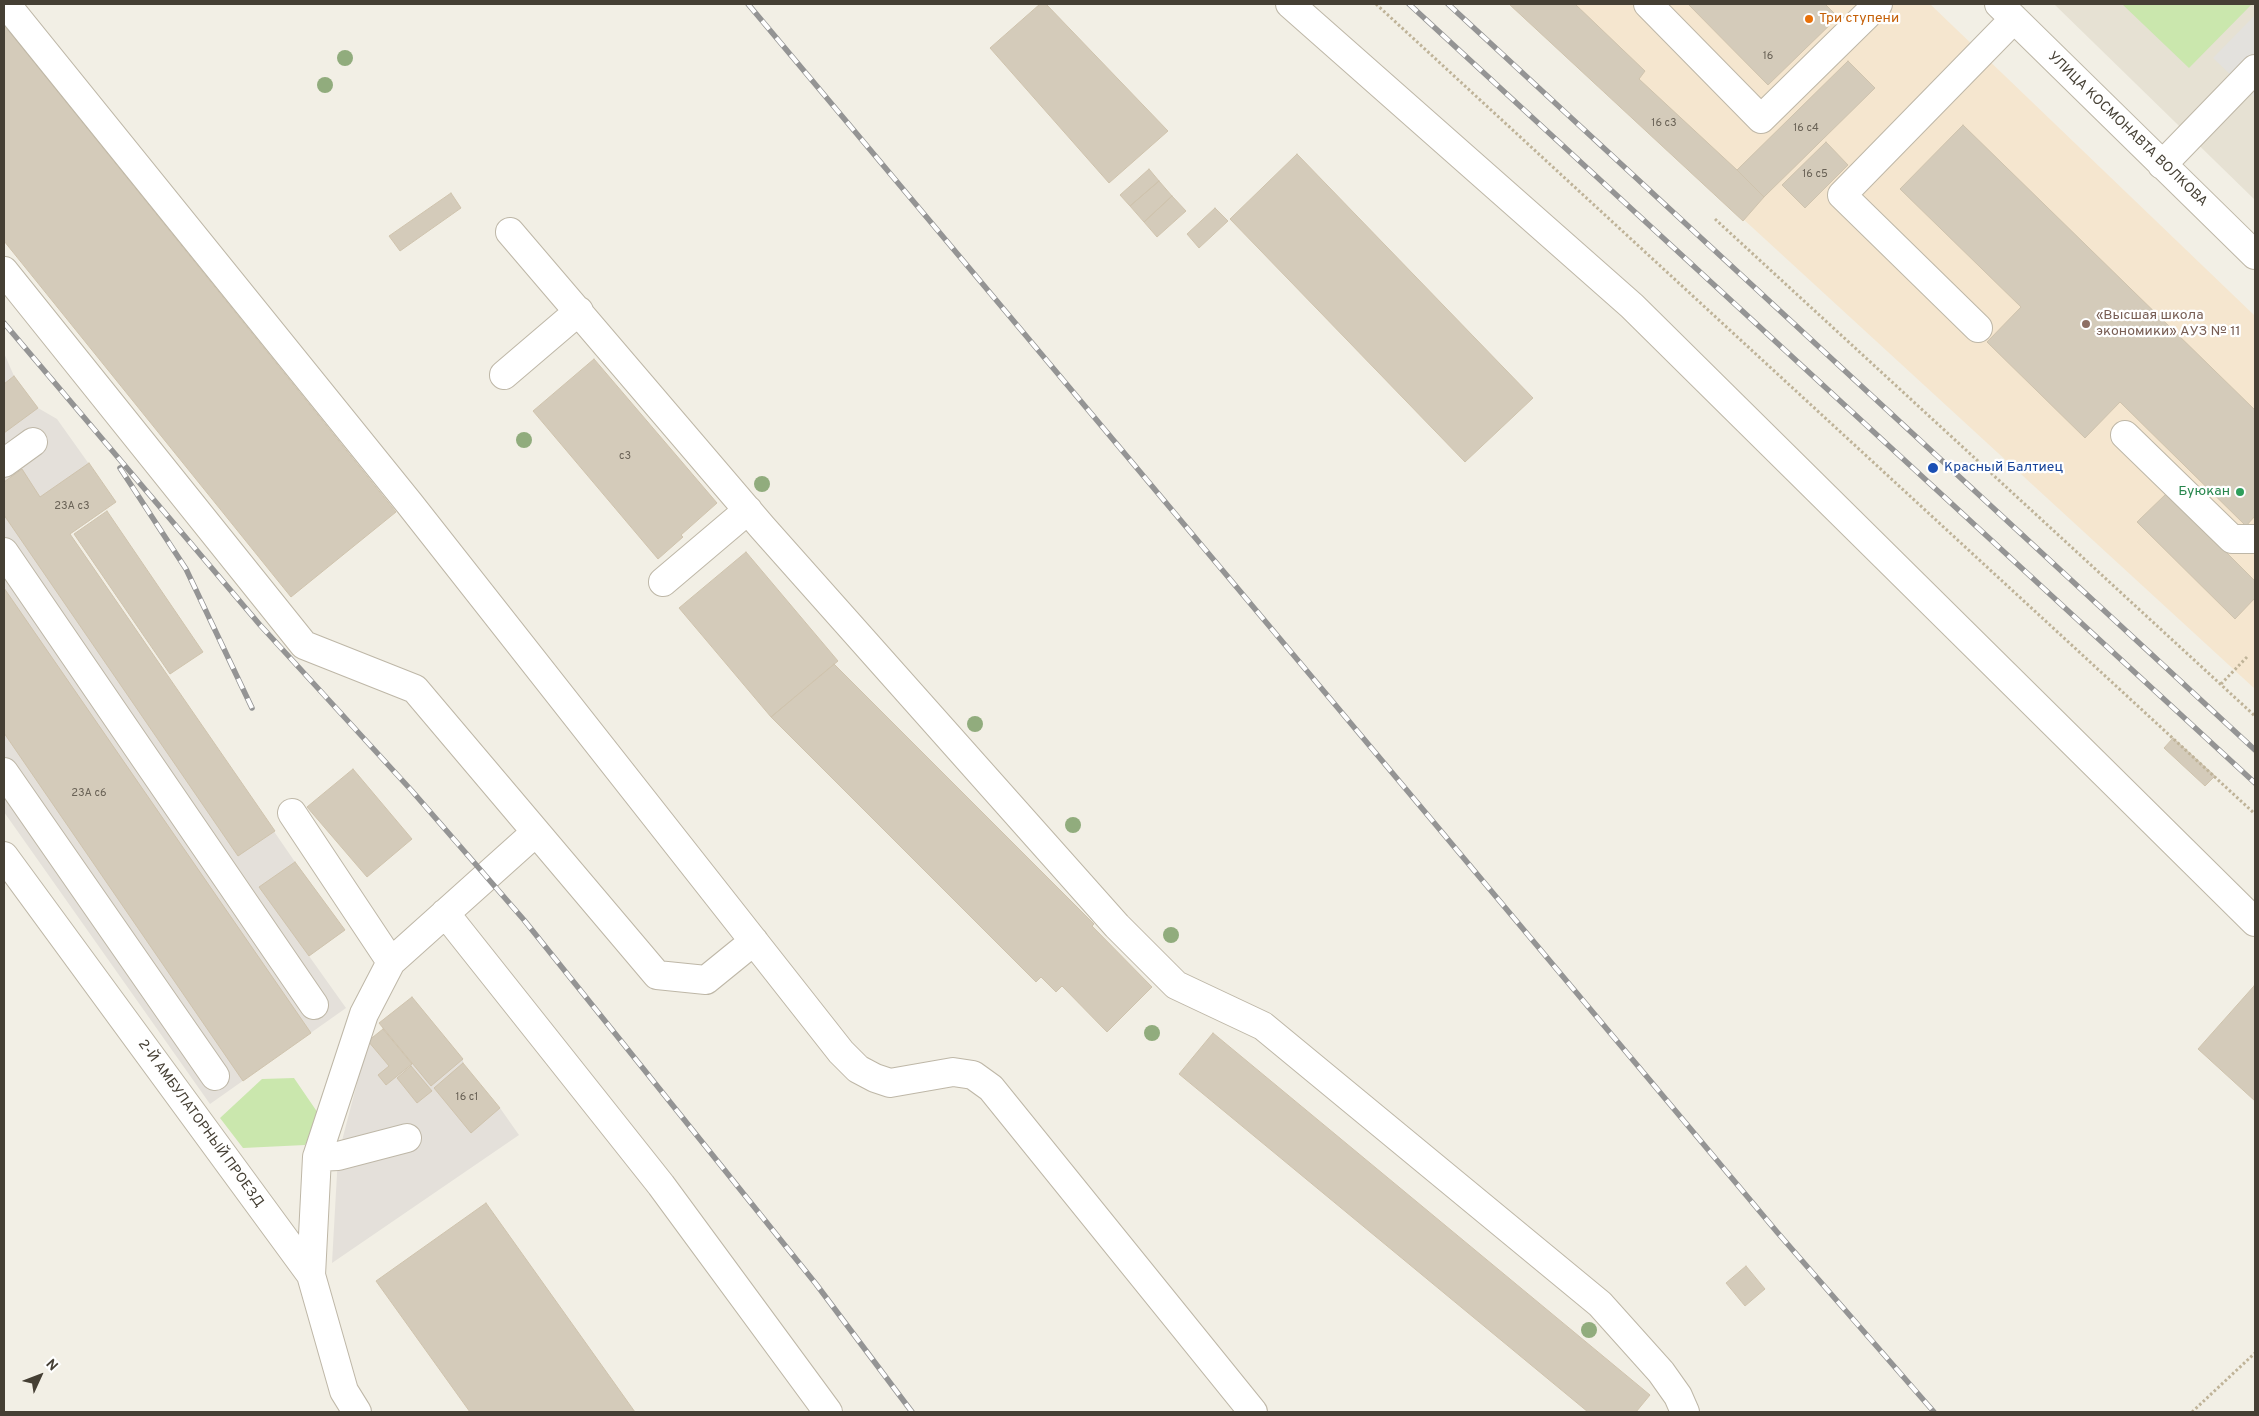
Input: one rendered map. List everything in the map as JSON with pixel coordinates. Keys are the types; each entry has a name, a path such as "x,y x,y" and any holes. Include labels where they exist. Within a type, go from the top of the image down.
{"street":[{"path":"6,4 409,503 841,1052 858,1069 890,1083 953,1072 974,1075 992,1088 1253,1412"},
{"path":"1290,4 1632,306 2255,922"},
{"path":"1648,4 1761,119 1878,4"},
{"path":"1978,328 1842,195 2006,11"},
{"name":"УЛИЦА КОСМОНАВТА ВОЛКОВА","path":"2006,11 2255,255"},
{"path":"2162,165 2255,69"},
{"path":"510,232 748,510 1117,926 1176,985 1263,1026 1600,1304 1661,1372 1678,1396 1685,1412"},
{"path":"4,271 304,645 415,689 656,975 706,980 754,942"},
{"path":"504,375 579,311"},
{"path":"2125,435 2232,540 2255,539"},
{"path":"4,463 33,442"},
{"path":"663,582 748,510"},
{"path":"4,552 314,1006"},
{"path":"4,772 215,1076"},
{"path":"292,813 391,962"},
{"path":"311,1275 317,1157 364,1014 391,962 536,832"},
{"name":"2-Й АМБУЛАТОРНЫЙ ПРОЕЗД","path":"4,856 311,1275 344,1391 357,1412"},
{"path":"445,913 661,1185 828,1412"},
{"path":"317,1157 338,1156 407,1138"}],"path":[{"path":"1376,4 2255,814"},
{"path":"1715,219 2255,716"},
{"path":"2221,684 2247,657"},
{"path":"2192,1412 2255,1352"}],"shaded area":[{"path":"1509,4 1930,4 2255,316 2255,689"},
{"path":"2054,4 2255,4 2255,200"},
{"path":"2255,15 2255,98 2213,58"},
{"path":"4,353 14,376 38,408 57,419 116,502 70,534 295,862 345,930 309,956 346,1008 210,1104 4,812"},
{"path":"412,997 463,1059 463,1064 500,1108 519,1135 332,1263 338,1156 368,1041 383,1029 379,1023"}],"green space":[{"path":"2122,4 2252,4 2189,68"},
{"path":"294,1078 320,1116 305,1145 243,1148 220,1118 262,1079"}],"building":[{"path":"1040,4 1046,4 1168,131 1109,183 990,48"},
{"path":"1509,4 1575,4 1645,71 1639,79 1764,197 1743,221"},
{"path":"1688,4 1825,4 1838,17 1768,85"},
{"path":"4,25 396,512 291,597 4,241"},
{"path":"1848,61 1875,88 1764,197 1737,170"},
{"name":"«Высшая школа экономики» АУЗ № 11","path":"1963,125 2255,410 2255,516 2246,526 2120,402 2085,438 1987,342 2021,307 1900,189"},
{"path":"1826,142 1848,165 1805,208 1782,185"},
{"path":"1297,154 1533,398 1465,462 1230,219"},
{"path":"1149,169 1159,181 1130,206 1120,195"},
{"path":"1159,181 1172,196 1144,222 1130,206"},
{"path":"451,193 461,208 400,251 389,236"},
{"path":"1172,196 1186,211 1157,237 1144,222"},
{"path":"1215,208 1228,221 1199,248 1187,234"},
{"path":"594,359 717,503 681,535 683,537 658,559 533,411"},
{"path":"14,376 38,408 4,433 4,384"},
{"path":"89,463 116,502 70,534 275,831 238,856 4,515 4,482 22,469 40,497"},
{"path":"2167,493 2255,581 2255,598 2235,619 2137,522"},
{"path":"107,511 203,652 170,674 74,534"},
{"path":"746,552 838,661 771,717 679,608"},
{"path":"4,588 311,1033 243,1081 4,733"},
{"path":"834,664 1094,924 1092,926 1152,987 1107,1032 1062,986 1056,992 1041,977 1036,982 771,717"},
{"path":"2173,738 2215,776 2205,786 2164,748"},
{"path":"353,769 412,839 367,877 307,807"},
{"path":"295,862 345,930 309,956 259,887"},
{"path":"2255,987 2255,1101 2198,1049"},
{"path":"412,997 463,1059 431,1086 379,1023"},
{"path":"383,1029 412,1064 386,1085 378,1075 389,1066 368,1041"},
{"path":"1213,1033 1650,1395 1636,1412 1588,1412 1179,1074"},
{"path":"463,1063 500,1108 471,1133 434,1088"},
{"path":"411,1066 432,1091 417,1103 397,1078"},
{"path":"486,1203 635,1412 470,1412 376,1281"},
{"path":"1746,1266 1765,1289 1745,1306 1726,1283"}],"railway":[{"path":"748,4 1777,1232 1934,1412"},
{"path":"1409,4 2255,783"},
{"path":"1448,4 2255,750"},
{"path":"4,323 260,625 412,791 524,920 816,1284 912,1412"},
{"path":"120,468 186,569 252,708"}],"place":[{"name":"Три ступени","path":"1809,19"},
{"name":"«Высшая школа экономики» АУЗ № 11","path":"2086,324"},
{"name":"Красный Балтиец","path":"1933,468"},
{"name":"Буюкан","path":"2240,492"}]}
